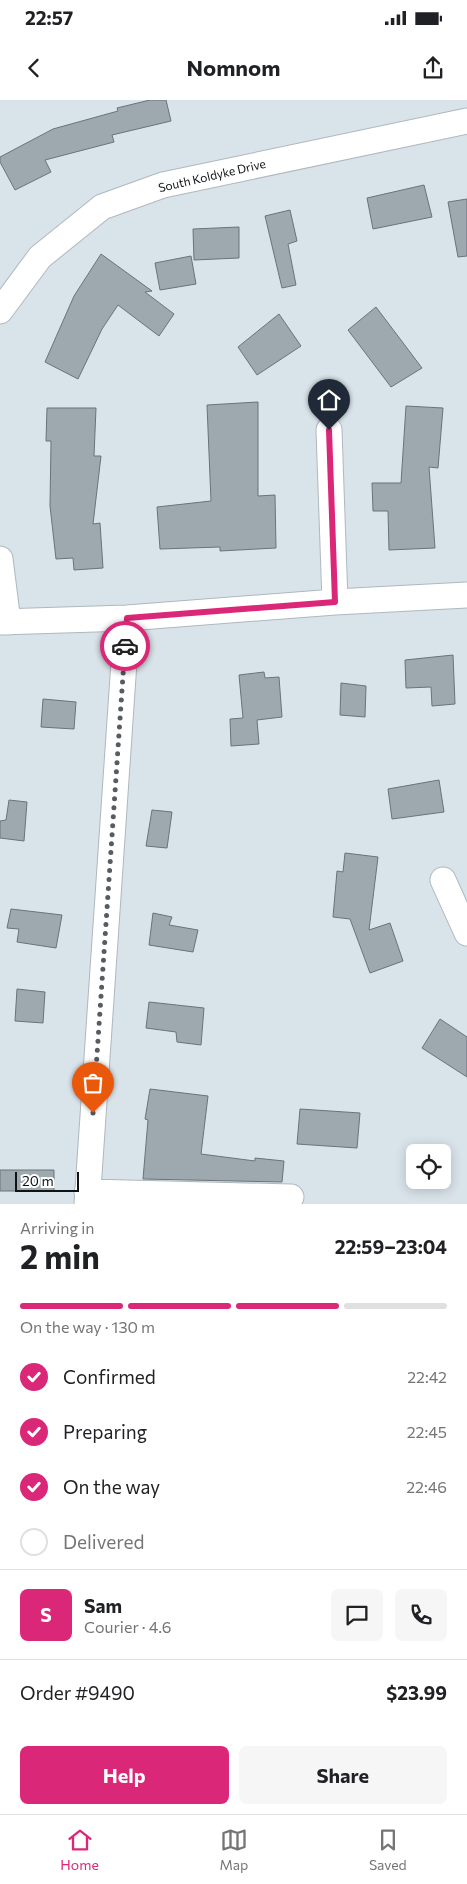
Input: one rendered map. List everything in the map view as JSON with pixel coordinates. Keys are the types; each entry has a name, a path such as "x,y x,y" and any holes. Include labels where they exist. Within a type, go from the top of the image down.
{"street":[{"name":"South Koldyke Drive","path":"0,311 40,257 102,208 163,186 467,121"},
{"path":"329,430 335,602"},
{"path":"0,559 4,622 127,618 335,602 467,595"},
{"path":"127,618 87,1198 291,1197"},
{"path":"443,880 467,933"}],"building":[{"path":"150,100 166,100 171,121 112,135 114,142 45,160 51,172 15,190 0,162 0,157 53,129 118,111 117,108"},
{"path":"424,185 432,217 373,229 367,198"},
{"path":"467,199 467,256 458,257 448,202"},
{"path":"290,210 297,241 288,244 296,285 282,288 265,216"},
{"path":"239,227 239,258 194,260 193,229"},
{"path":"101,254 152,291 145,292 174,314 159,336 118,305 102,329 78,379 45,362 74,296"},
{"path":"191,256 196,284 160,290 155,263"},
{"path":"376,307 422,368 391,387 348,330"},
{"path":"279,314 301,346 257,375 238,347"},
{"path":"258,402 258,496 275,495 276,548 220,551 220,547 160,549 157,507 211,501 207,405"},
{"path":"406,406 443,408 438,468 429,467 435,548 389,550 388,511 373,511 372,483 401,483"},
{"path":"47,408 96,408 94,456 101,456 93,524 100,523 103,568 74,570 73,558 56,559 50,506 51,441 46,441"},
{"path":"453,655 455,704 432,706 431,687 406,688 405,660"},
{"path":"264,672 265,678 279,677 282,717 257,720 259,744 231,746 230,719 243,718 239,675"},
{"path":"341,683 366,686 365,717 340,715"},
{"path":"43,699 76,702 74,729 41,727"},
{"path":"439,780 444,812 392,819 388,789"},
{"path":"9,800 27,802 24,841 0,838 0,821 6,820"},
{"path":"152,810 172,812 167,848 146,846"},
{"path":"345,853 378,857 369,930 390,923 403,961 370,973 350,919 333,917 337,871 343,872"},
{"path":"11,909 62,915 56,948 17,942 19,929 7,928"},
{"path":"153,913 172,917 169,925 198,930 193,952 149,945"},
{"path":"17,989 45,992 43,1023 15,1021"},
{"path":"149,1002 204,1008 201,1045 177,1042 176,1032 146,1028"},
{"path":"440,1019 467,1037 467,1077 422,1048"},
{"path":"150,1089 208,1096 201,1154 255,1161 255,1158 284,1161 282,1182 143,1179 148,1120 145,1119"},
{"path":"300,1109 360,1113 357,1148 297,1144"},
{"path":"0,1170 54,1170 54,1191 0,1191"}],"way so far":[{"path":"93,1113 125,646"}],"route":[{"path":"125,646 127,618 335,602 329,430"}]}
